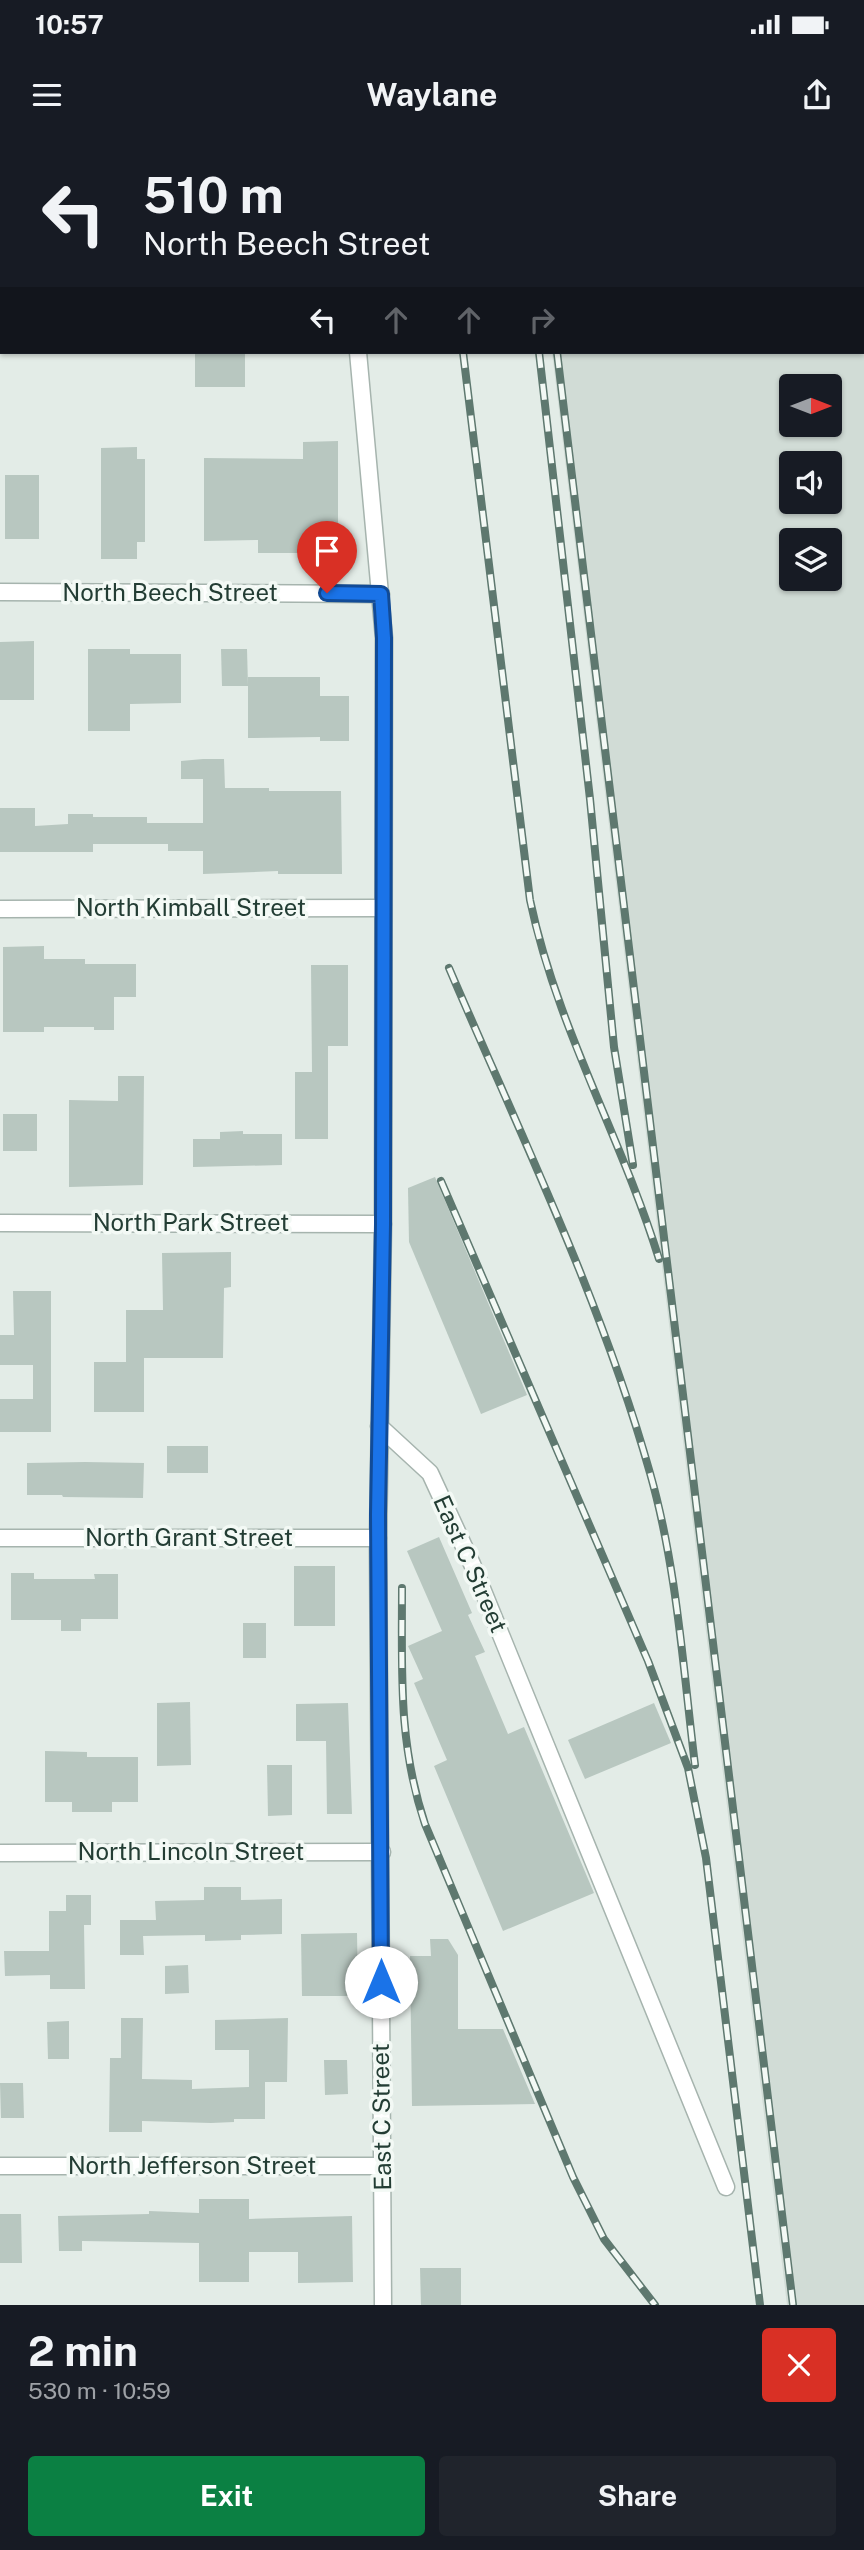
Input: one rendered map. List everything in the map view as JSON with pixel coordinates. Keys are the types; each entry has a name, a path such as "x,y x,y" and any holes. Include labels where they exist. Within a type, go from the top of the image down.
{"street":[{"name":"East C Street","path":"358,354 384,638 383,1224 378,1538 383,2305"},
{"name":"North Beech Street","path":"0,592 381,594"},
{"name":"North Kimball Street","path":"0,909 383,908"},
{"name":"North Park Street","path":"0,1223 383,1224"},
{"name":"East C Street","path":"379,1426 430,1473 472,1564 726,2187"},
{"name":"North Grant Street","path":"0,1538 378,1538"},
{"name":"North Lincoln Street","path":"0,1853 382,1852"},
{"name":"North Jefferson Street","path":"0,2165 383,2166"}],"shaded area":[{"path":"552,354 864,354 864,2305 787,2305"}],"building":[{"path":"195,354 245,354 245,387 195,387"},
{"path":"338,441 338,553 258,553 258,540 204,541 204,458 303,459 303,442"},
{"path":"137,447 137,459 145,459 145,542 137,542 137,559 101,559 101,448"},
{"path":"5,475 39,475 39,539 5,539"},
{"path":"34,641 34,700 0,700 0,642"},
{"path":"88,649 130,649 130,654 181,654 181,703 130,704 130,731 88,731"},
{"path":"221,649 247,649 248,686 222,686"},
{"path":"248,677 320,677 320,696 349,696 349,741 320,741 320,737 248,738"},
{"path":"224,759 225,788 341,791 342,874 278,874 278,871 203,874 203,851 168,851 168,844 93,844 93,852 0,852 0,808 35,808 35,826 68,824 68,814 147,817 147,823 203,823 203,779 181,779 181,761"},
{"path":"44,946 44,959 85,959 85,964 136,964 136,997 114,997 114,1030 94,1030 94,1027 44,1027 44,1032 3,1032 3,947"},
{"path":"311,965 348,965 348,1046 328,1046 328,1139 295,1139 295,1072 312,1072"},
{"path":"118,1076 144,1076 143,1185 69,1187 69,1100 118,1101"},
{"path":"3,1114 37,1114 37,1151 3,1151"},
{"path":"243,1131 243,1134 282,1134 282,1165 193,1167 193,1139 220,1139 220,1132"},
{"path":"435,1177 527,1395 481,1414 409,1242 408,1188"},
{"path":"231,1252 231,1287 224,1288 223,1358 144,1358 144,1412 94,1412 94,1362 126,1362 126,1310 163,1310 162,1253"},
{"path":"13,1291 51,1291 51,1432 0,1432 0,1399 33,1399 33,1365 0,1365 0,1335 14,1335"},
{"path":"167,1446 208,1446 208,1473 167,1473"},
{"path":"27,1463 144,1463 143,1498 27,1495"},
{"path":"439,1537 472,1613 468,1615 485,1652 475,1656 508,1734 524,1727 594,1893 503,1931 434,1766 447,1760 414,1683 423,1679 408,1646 442,1631 407,1551"},
{"path":"294,1566 335,1566 335,1626 294,1626"},
{"path":"11,1573 34,1573 34,1579 95,1579 94,1574 118,1574 118,1619 81,1619 81,1631 61,1631 61,1620 11,1620"},
{"path":"243,1623 266,1623 266,1658 243,1658"},
{"path":"190,1702 191,1765 157,1766 157,1703"},
{"path":"348,1703 352,1814 327,1814 326,1741 296,1741 296,1704"},
{"path":"654,1703 671,1743 585,1779 568,1740"},
{"path":"45,1751 87,1752 87,1757 138,1757 138,1802 112,1802 112,1812 72,1812 72,1802 45,1802"},
{"path":"267,1765 292,1765 292,1815 268,1816"},
{"path":"204,1887 241,1887 241,1900 282,1899 282,1934 241,1935 241,1940 205,1941 205,1935 143,1936 144,1955 120,1955 120,1920 156,1920 155,1901 204,1900"},
{"path":"66,1895 91,1895 91,1925 84,1925 85,1989 50,1989 50,1975 5,1976 4,1951 49,1951 49,1911 66,1911"},
{"path":"357,1933 358,1996 302,1996 301,1934"},
{"path":"430,1939 448,1939 458,1955 458,2029 503,2029 535,2104 412,2106 410,1956 431,1956"},
{"path":"188,1965 189,1993 165,1994 165,1966"},
{"path":"121,2018 143,2018 142,2079 192,2080 192,2089 249,2087 249,2050 215,2050 215,2020 288,2018 287,2082 265,2082 265,2119 234,2119 234,2122 211,2123 142,2121 142,2132 109,2132 110,2058 121,2058"},
{"path":"69,2021 69,2059 48,2059 47,2022"},
{"path":"324,2060 347,2060 348,2094 325,2095"},
{"path":"0,2083 23,2083 24,2118 1,2118"},
{"path":"199,2199 249,2199 249,2219 352,2216 353,2282 298,2283 298,2252 249,2252 249,2282 199,2282 199,2243 82,2241 82,2251 59,2251 58,2216 149,2214 149,2211 199,2213"},
{"path":"0,2214 21,2214 22,2263 0,2263"},
{"path":"420,2268 461,2268 461,2305 421,2305"}],"railway":[{"path":"463,354 530,900 556,993 627,1169 659,1259"},
{"path":"539,354 590,799 614,1047 633,1165"},
{"path":"557,354 793,2305"},
{"path":"449,968 584,1281 630,1408 650,1473 667,1545 695,1765"},
{"path":"441,1181 648,1661 688,1768 706,1858 760,2305"},
{"path":"402,1588 403,1707 410,1765 425,1824 573,2177 604,2239 655,2305"}],"route":[{"path":"327,593 381,594 384,638 383,1224 378,1514 381,1982"}]}
